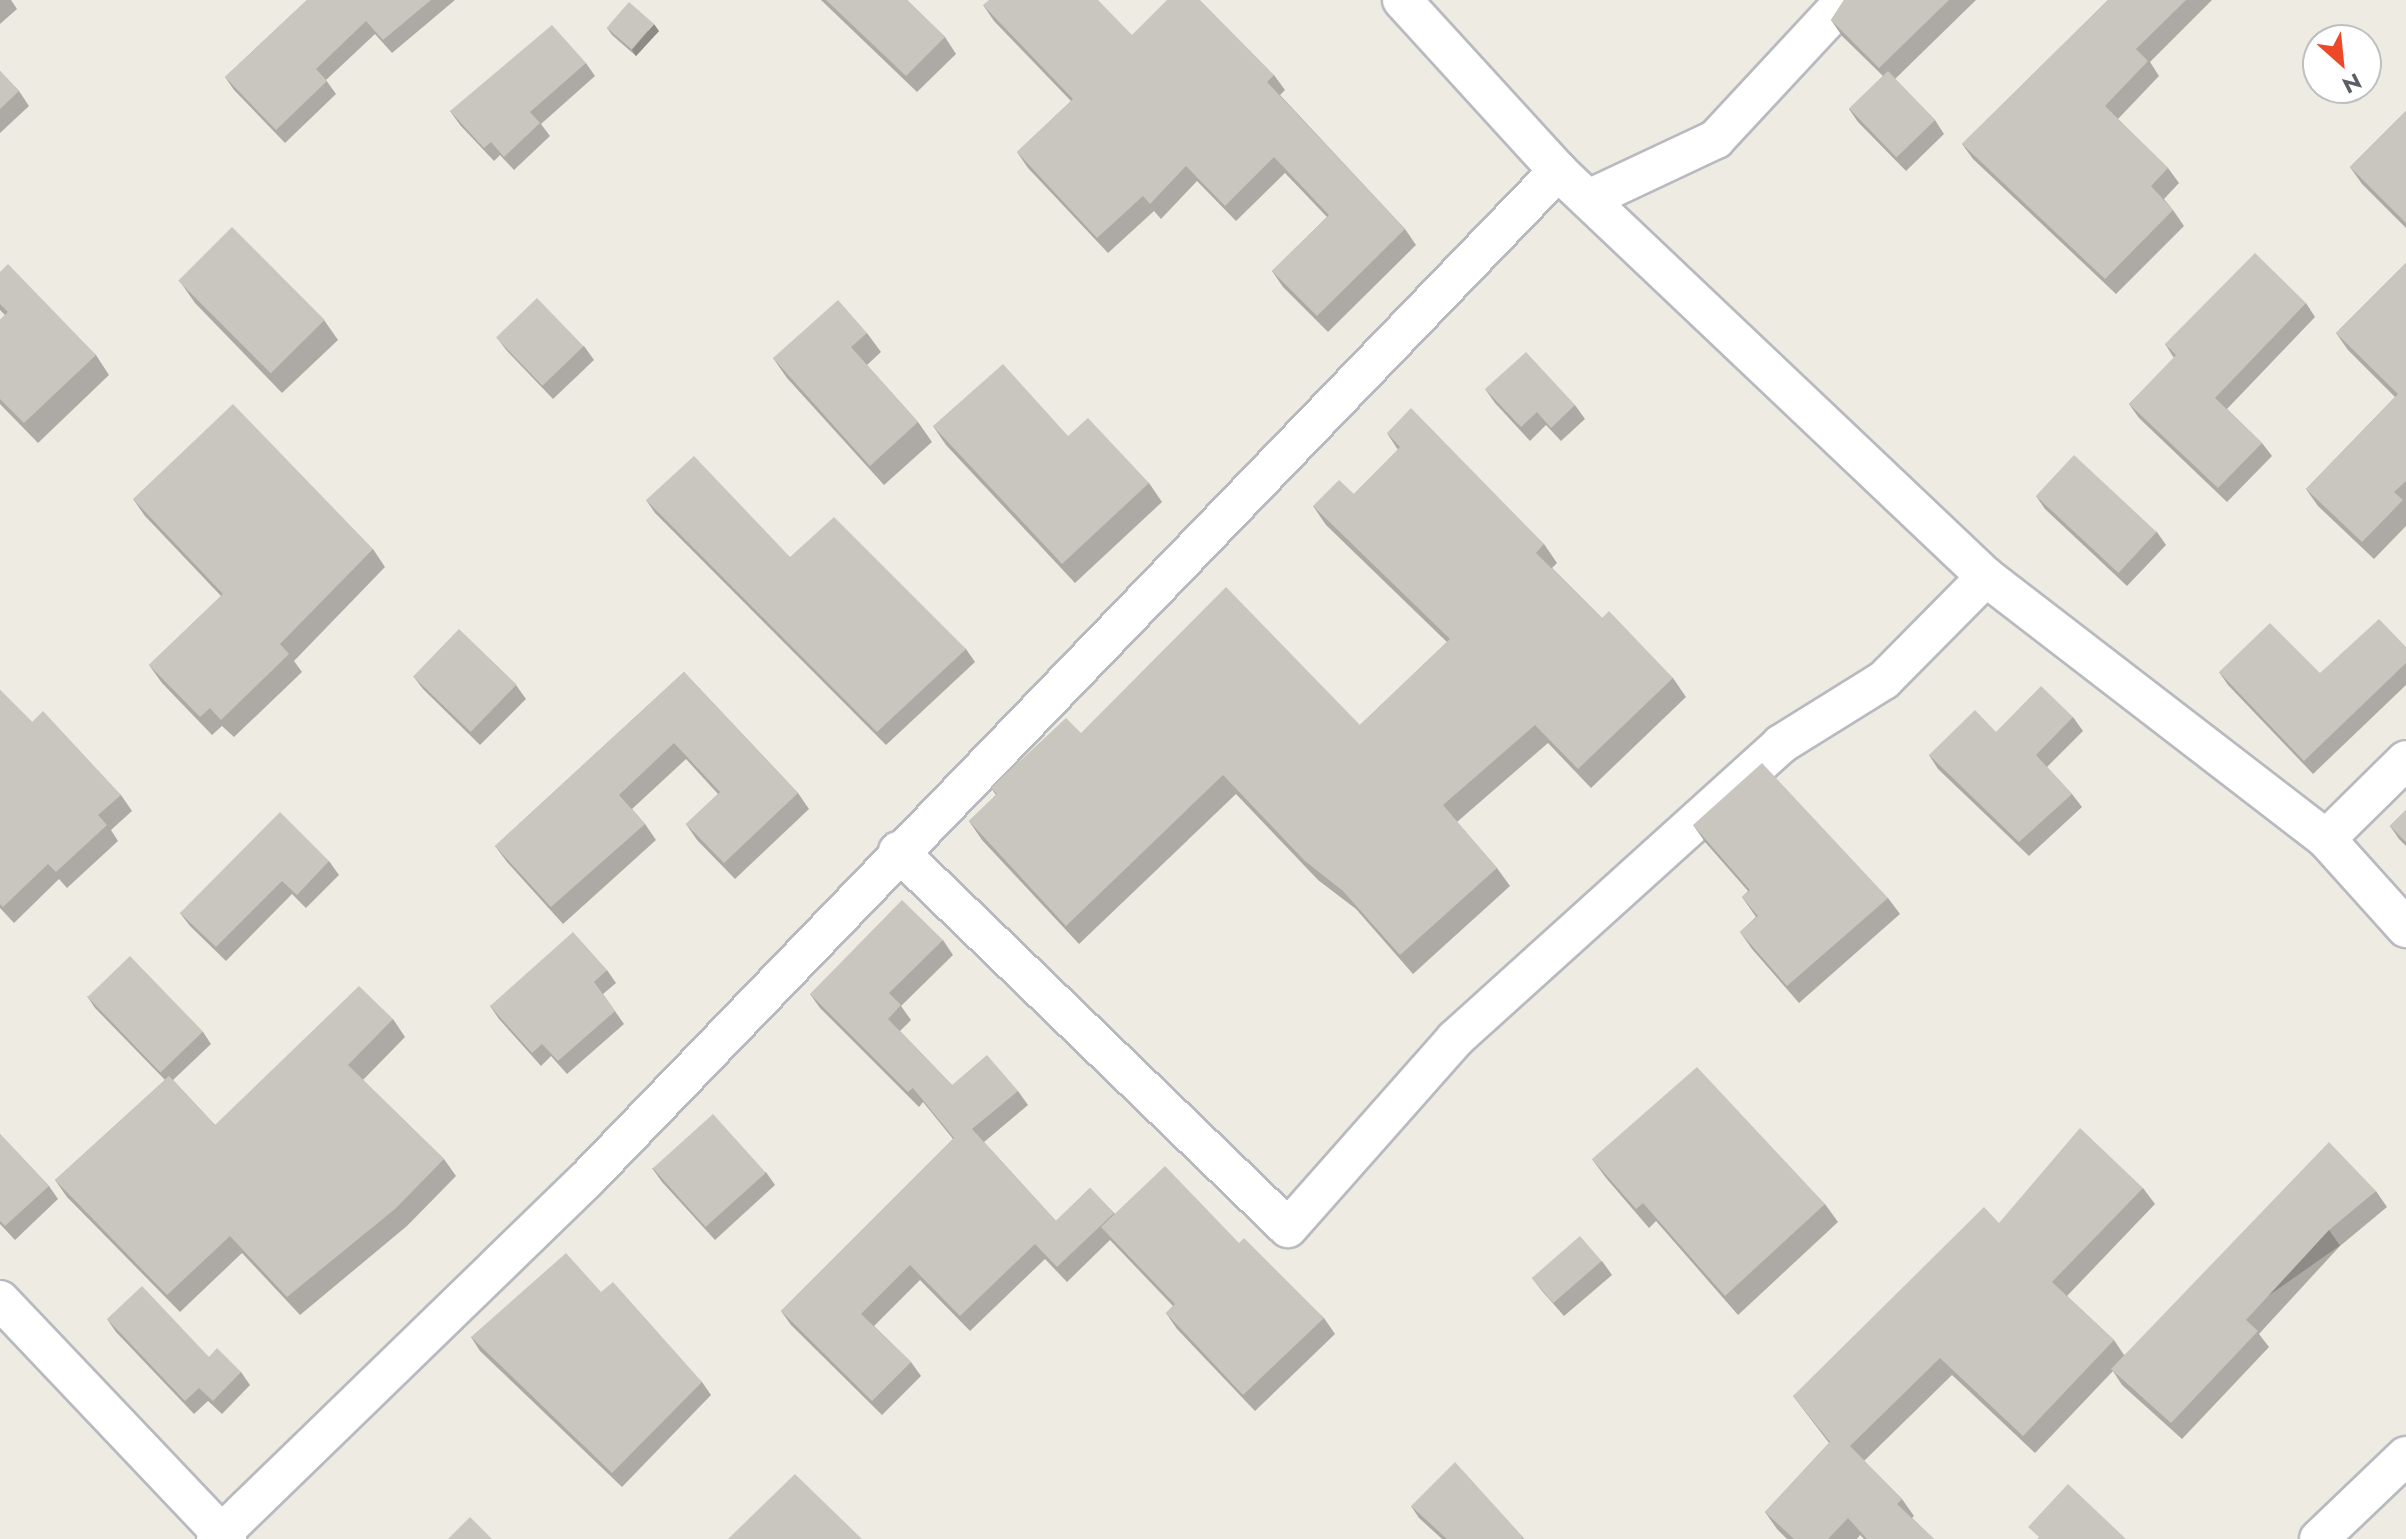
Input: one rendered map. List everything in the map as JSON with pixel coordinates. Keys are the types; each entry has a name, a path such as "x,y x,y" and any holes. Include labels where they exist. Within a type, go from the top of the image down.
{"street":[{"path":"1402,0 1558,171 1593,197 1986,577 2326,839 2406,928"},
{"path":"1593,197 1716,139 1845,0"},
{"path":"0,1300 222,1537 587,1179 898,851 1558,171"},
{"path":"898,851 1288,1228 1455,1039 1781,744 1884,680 1986,577"},
{"path":"2326,839 2406,760"},
{"path":"2319,1539 2406,1456"}],"building":[{"path":"307,0 431,0 383,40 366,21 316,69 327,81 276,130 225,77"},
{"path":"826,0 907,0 945,37 906,76"},
{"path":"989,0 1098,0 1132,35 1167,0 1200,0 1274,75 1267,82 1405,229 1317,316 1272,271 1329,215 1274,157 1225,206 1186,166 1150,204 1143,196 1097,238 1017,152 1073,99 983,5"},
{"path":"1844,0 1949,0 1879,68 1831,20"},
{"path":"2108,0 2186,0 2136,49 2148,61 2105,106 2168,168 2151,186 2173,210 2105,279 1962,144"},
{"path":"629,2 654,24 632,49 607,28"},
{"path":"552,25 586,63 530,112 540,123 504,157 491,142 484,148 450,111"},
{"path":"0,71 19,91 0,109"},
{"path":"1888,71 1935,120 1896,157 1849,109"},
{"path":"2406,111 2406,223 2350,167"},
{"path":"232,227 325,320 271,373 178,281"},
{"path":"2255,253 2306,303 2215,398 2262,443 2218,488 2129,404 2176,355 2165,344"},
{"path":"2406,263 2406,481 2394,492 2403,500 2362,542 2306,489 2398,394 2336,333"},
{"path":"8,264 96,355 24,423 0,399 0,320 8,312 0,304 0,272"},
{"path":"537,298 584,346 543,386 496,338"},
{"path":"838,300 867,333 851,347 918,422 870,466 773,358"},
{"path":"1526,352 1575,405 1551,428 1537,412 1521,427 1485,389"},
{"path":"1003,364 1068,436 1088,418 1149,483 1062,564 933,426"},
{"path":"233,404 373,549 280,644 289,654 221,720 210,708 200,717 149,665 223,594 133,499"},
{"path":"1411,408 1544,544 1536,553 1602,618 1609,611 1673,678 1578,769 1535,725 1443,805 1497,868 1400,955 1343,891 1305,861 1223,775 1066,926 969,821 997,794 991,788 1066,718 1081,733 1226,587 1360,725 1450,639 1313,506 1339,480 1354,494 1400,447 1387,433"},
{"path":"2074,455 2157,532 2118,573 2036,496"},
{"path":"694,456 790,557 834,517 966,649 877,732 646,500"},
{"path":"2379,619 2406,647 2406,663 2304,761 2219,672 2270,623 2320,673"},
{"path":"459,629 517,685 471,732 413,676"},
{"path":"684,672 798,793 724,863 686,824 720,792 674,743 619,795 645,824 551,907 495,846"},
{"path":"2041,686 2073,717 2036,755 2072,794 2019,842 1929,755 1975,710 1996,732"},
{"path":"0,690 32,722 43,711 121,795 98,815 107,825 56,872 48,864 3,907 0,904"},
{"path":"1762,763 1888,898 1787,986 1740,932 1758,916 1742,897 1750,890 1693,825"},
{"path":"2406,810 2406,842 2390,826"},
{"path":"280,812 329,861 297,895 282,881 216,947 180,913"},
{"path":"902,900 943,940 889,993 901,1005 888,1019 952,1085 987,1055 1018,1091 972,1129 1056,1221 1090,1188 1114,1213 1057,1267 1035,1244 960,1316 910,1265 861,1314 911,1362 872,1401 781,1311 954,1138 913,1088 908,1092 810,994"},
{"path":"573,932 607,970 594,982 615,1011 558,1061 542,1044 532,1053 490,1006"},
{"path":"130,956 203,1032 160,1073 88,997"},
{"path":"359,986 393,1019 348,1065 444,1159 395,1209 287,1297 230,1236 167,1295 55,1180 169,1076 215,1125"},
{"path":"1697,1067 1825,1204 1725,1296 1643,1203 1636,1209 1592,1159"},
{"path":"713,1114 766,1173 706,1227 653,1168"},
{"path":"2080,1128 2143,1188 2052,1282 2114,1340 2023,1436 1940,1358 1850,1446 1902,1499 1897,1504 1934,1539 1867,1539 1848,1518 1828,1539 1794,1539 1765,1512 1830,1442 1793,1396 1984,1207 1999,1223"},
{"path":"0,1134 49,1186 5,1226 0,1221"},
{"path":"2329,1142 2376,1191 2329,1230 2246,1320 2258,1331 2171,1423 2111,1369"},
{"path":"1165,1166 1239,1243 1244,1238 1324,1318 1243,1395 1166,1313 1175,1304 1101,1227"},
{"path":"1580,1236 1602,1261 1553,1303 1532,1278"},
{"path":"566,1253 601,1292 613,1282 702,1382 612,1473 471,1337"},
{"path":"142,1286 209,1357 217,1348 241,1372 213,1401 199,1388 185,1401 107,1319"},
{"path":"1455,1462 1522,1539 1447,1539 1411,1506"},
{"path":"795,1474 862,1539 728,1539"},
{"path":"2068,1484 2126,1539 2037,1539 2039,1537 2028,1527"},
{"path":"470,1517 492,1539 448,1539"}]}
